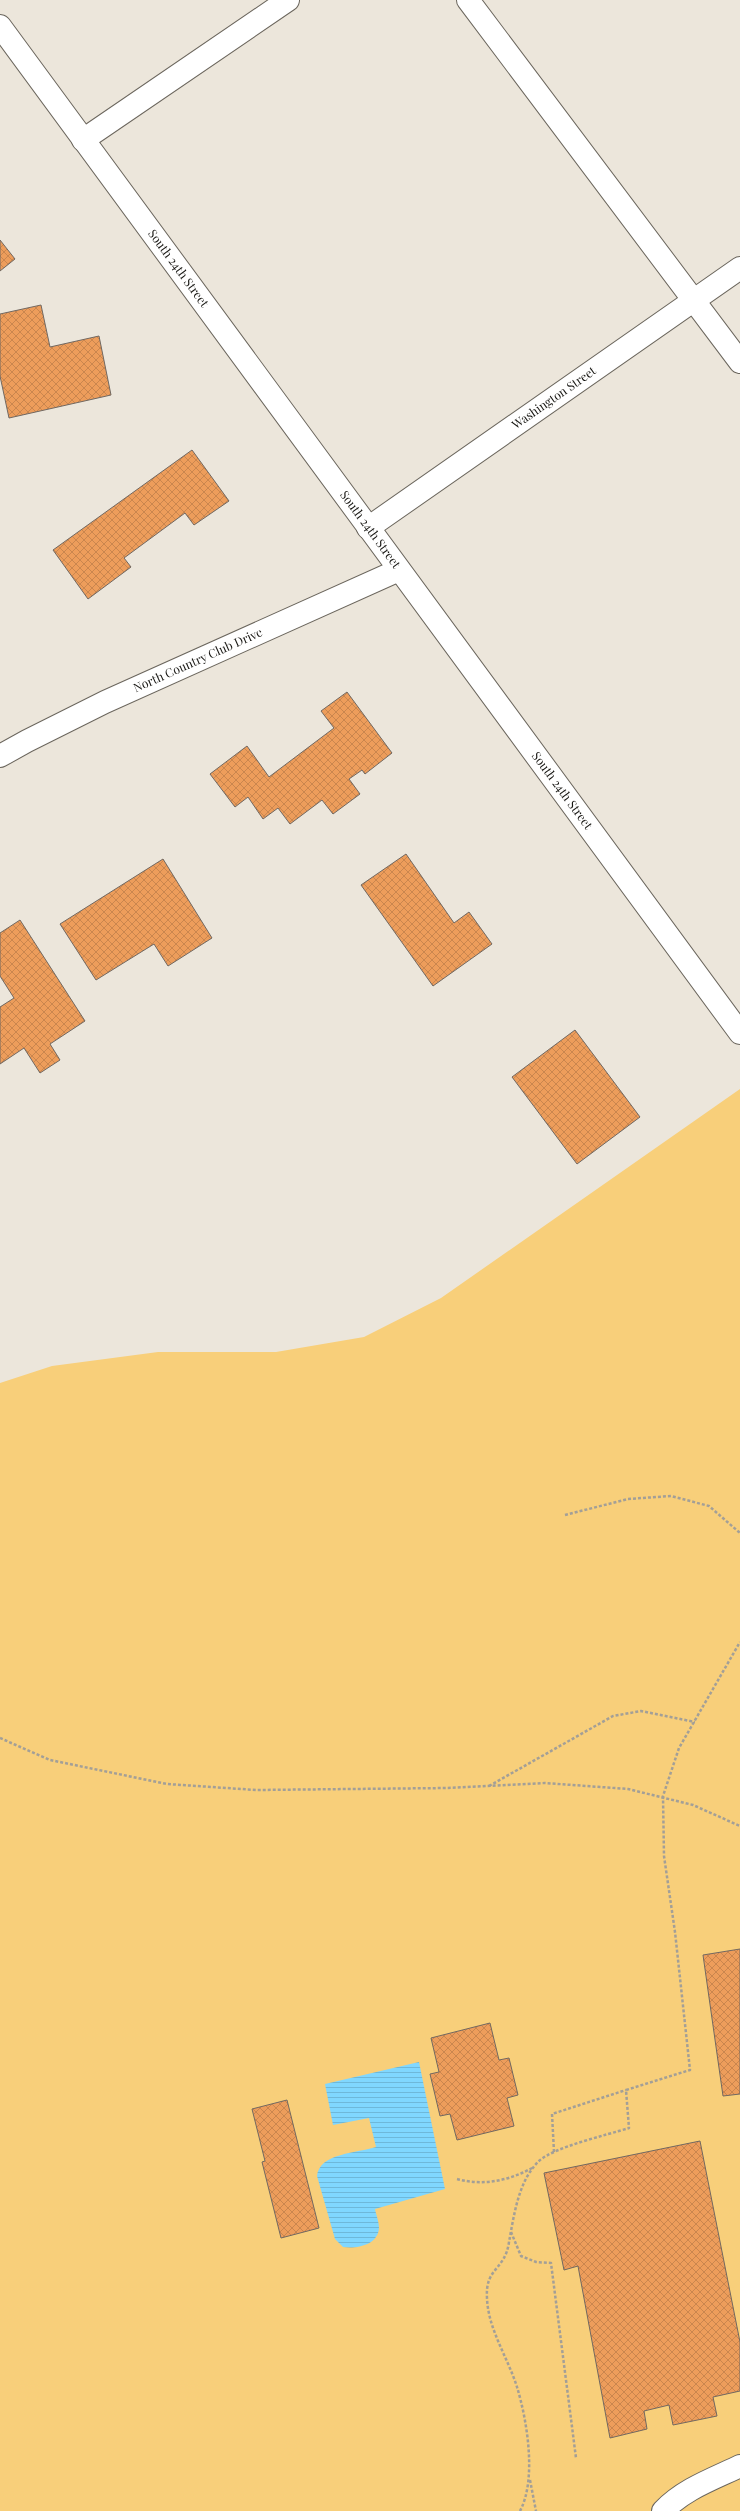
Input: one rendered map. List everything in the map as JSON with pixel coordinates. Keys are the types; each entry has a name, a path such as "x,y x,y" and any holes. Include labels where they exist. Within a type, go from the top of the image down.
{"street":[{"path":"83,140 288,0"},
{"path":"468,0 695,299 740,362"},
{"name":"South 24th Street","path":"0,26 740,1033"},
{"name":"Washington Street","path":"368,528 740,268"},
{"name":"North Country Club Drive","path":"0,756 27,740 105,702 399,570"},
{"path":"663,2511 671,2502 694,2488 739,2466"}],"path":[{"path":"565,1515 628,1499 671,1496 709,1506 740,1533"},
{"path":"554,2152 552,2114 690,2070 675,1932 664,1856 663,1796 679,1748 740,1642"},
{"path":"488,1786 613,1716 641,1711 695,1722"},
{"path":"0,1738 50,1760 167,1784 256,1790 488,1786 545,1783 628,1789 663,1796 693,1805 740,1826"},
{"path":"536,2511 530,2477 526,2430 517,2387 491,2320 487,2300 487,2279 504,2260 510,2242 510,2227 525,2182 534,2167 546,2156 554,2152 629,2128 626,2090"},
{"path":"457,2179 483,2183 496,2181 511,2178 534,2167"},
{"path":"510,2227 515,2246 521,2256 536,2262 551,2263 576,2458"},
{"path":"520,2511 530,2477"}],"shaded area":[{"path":"740,1089 740,2511 0,2511 0,1383 52,1366 158,1352 276,1352 364,1337 441,1298"}],"water":[{"path":"419,2062 445,2189 375,2209 379,2228 378,2234 375,2238 366,2245 343,2247 335,2239 317,2176 319,2168 332,2158 340,2155 376,2147 369,2118 333,2125 325,2084"}],"building":[{"path":"0,240 15,259 0,271"},
{"path":"41,305 50,347 99,336 111,395 9,418 0,376 0,314"},
{"path":"192,450 229,501 194,525 185,513 124,558 131,567 88,599 53,550"},
{"path":"347,692 392,753 365,774 362,770 349,779 360,794 333,814 322,800 290,824 278,808 263,819 248,797 235,807 210,774 247,746 269,777 334,728 321,711"},
{"path":"406,854 454,923 469,912 492,944 433,986 361,885"},
{"path":"163,859 212,938 168,966 154,944 96,980 60,924"},
{"path":"20,920 85,1021 50,1044 60,1060 40,1073 24,1048 0,1064 0,1007 14,998 0,976 0,933"},
{"path":"575,1030 640,1117 577,1164 512,1077"},
{"path":"740,1949 740,2094 723,2096 703,1955"},
{"path":"490,2023 499,2060 509,2058 518,2095 507,2098 514,2126 457,2140 450,2114 440,2116 430,2074 439,2072 431,2038"},
{"path":"287,2100 319,2228 281,2238 262,2162 265,2161 252,2109"},
{"path":"700,2141 740,2342 740,2391 713,2397 717,2416 673,2425 669,2405 644,2411 647,2429 610,2438 578,2266 564,2270 544,2173"}]}
